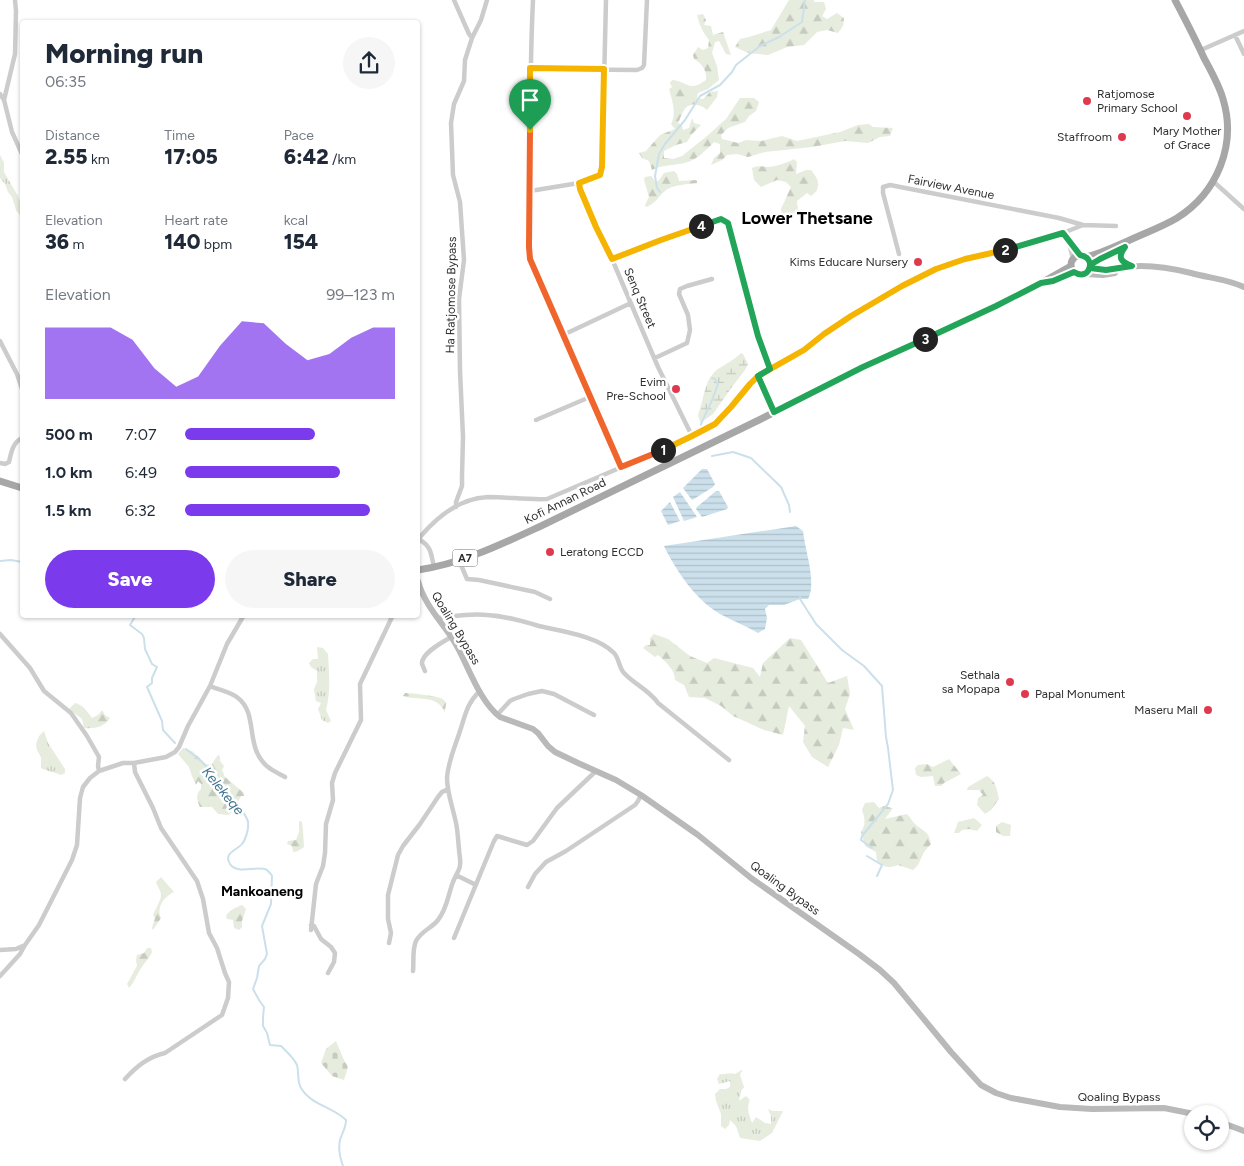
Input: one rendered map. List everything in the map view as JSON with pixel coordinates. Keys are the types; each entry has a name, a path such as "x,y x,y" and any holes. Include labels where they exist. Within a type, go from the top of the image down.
{"main road":[{"name":"Kofi Annan Road","path":"420,570 434,568 511,540 863,367 979,314 1041,283 1077,262 1148,233 1187,211 1198,202 1214,182 1225,152 1228,124 1223,100 1216,82 1174,0"},
{"name":"Kofi Annan Road","path":"1088,269 1100,259 1136,242 1148,233"},
{"path":"1125,247 1121,258 1132,266"},
{"path":"1088,269 1088,259 1077,262 1079,275 1088,269 1106,270 1143,266 1181,270 1219,278 1244,287"},
{"path":"1088,269 1103,275 1142,270 1180,274 1191,273"},
{"path":"0,482 20,487"},
{"name":"Qoaling Bypass","path":"420,590 451,637 496,715 533,729 555,752 616,780 641,795 698,835 751,878 859,954 880,970 894,984 966,1070 981,1084 996,1093 1011,1098 1060,1107 1092,1109 1164,1108 1184,1112"},
{"path":"1229,1125 1244,1131"}],"street":[{"path":"4,100 16,54 15,0"},
{"path":"454,0 472,38"},
{"name":"Ha Ratjomose Bypass","path":"456,506 462,486 463,437 459,299 464,260 460,202 453,174 451,123 454,104 464,81 465,60 487,0"},
{"path":"533,0 530,68 530,259 621,467"},
{"path":"530,191 579,183 600,175 602,167 606,0"},
{"path":"530,68 637,70 642,68 644,65 647,0"},
{"path":"1201,50 1244,32"},
{"path":"1235,35 1244,54"},
{"path":"0,94 4,100 12,132 20,150"},
{"path":"1214,182 1244,209"},
{"name":"Senq Street","path":"579,183 654,358 692,436"},
{"name":"Fairview Avenue","path":"898,254 882,192 883,188 890,186 1059,218 1083,225"},
{"path":"612,259 721,219 728,223 758,336 770,369"},
{"path":"420,536 437,520 456,506 467,501 478,498 497,497 532,500 547,499 692,436 715,424 758,376 804,350 851,316 902,286 936,269 965,259 1063,233 1083,225 1116,226"},
{"path":"1063,233 1077,262"},
{"path":"654,358 687,343 690,330 688,315 679,294 680,289 712,279"},
{"path":"563,335 631,303"},
{"path":"0,341 20,383"},
{"path":"758,376 774,412"},
{"path":"536,420 590,397"},
{"path":"0,462 5,464 9,462 15,444 20,438"},
{"path":"420,540 427,544 432,553 434,568"},
{"path":"461,565 467,579 535,592 550,599"},
{"path":"438,618 485,614 512,618 572,632 603,645 614,653 622,672 729,760"},
{"path":"0,976 20,954 39,925 72,860 77,845 80,798 83,787 90,778 99,772 124,763 166,757 175,752 210,686 227,644 242,618"},
{"path":"328,973 334,962 334,953 331,947 321,939 314,926 311,927 316,884 323,866 325,853 326,824 333,800 332,783 361,720 360,684 391,618"},
{"path":"0,634 30,668 44,691 71,713 99,757 99,772"},
{"path":"425,671 422,664 426,654 451,637"},
{"path":"210,686 238,697 246,706 250,715 256,752 268,767 285,777"},
{"path":"413,971 415,943 424,930 438,920 446,906 460,865 457,828 447,780 450,757 459,735 466,708 473,696 480,690"},
{"path":"496,715 514,698 542,691 554,694 594,715"},
{"path":"124,1079 146,1060 155,1055 165,1053 222,1015 228,998 229,982 217,948 209,933 203,899 197,881 161,828 135,772 134,763"},
{"path":"454,938 497,836 527,845 533,841 557,808 596,771"},
{"path":"389,943 391,933 388,919 388,895 398,855 402,846 438,797 448,789"},
{"path":"528,887 535,874 546,862 566,851 635,805 641,795"},
{"path":"456,875 476,885"},
{"path":"0,950 16,949 25,945"}],"green space":[{"path":"789,0 824,2 826,9 822,16 827,19 837,13 844,18 843,26 838,33 827,30 817,32 804,45 787,47 768,55 748,53 735,47 740,39 771,30"},
{"path":"703,14 706,20 704,25 711,26 713,35 723,32 731,55 726,54 719,41 715,42 712,53 717,66 719,80 708,89 698,93 697,98 703,99 710,92 718,91 717,97 707,110 701,106 694,105 688,106 685,109 678,123 682,125 683,130 689,128 692,118 694,123 701,125 687,142 664,151 664,158 673,159 682,156 726,119 740,98 754,98 759,102 756,111 745,122 728,128 721,135 722,139 738,143 746,140 761,141 782,136 797,141 840,132 858,125 869,124 873,127 893,128 890,136 880,137 868,143 845,141 765,152 748,157 737,154 727,155 722,160 711,165 714,158 720,153 720,144 714,142 692,161 652,170 649,161 642,158 639,153 646,151 660,135 675,129 671,124 674,111 669,89 672,87 670,83 672,80 695,86 706,80 706,73 694,59 693,55 698,47 703,50 708,48 709,40 697,15"},
{"path":"0,155 4,163 4,172 20,202 20,215 16,210 12,197 0,178"},
{"path":"794,159 797,162 796,174 811,170 816,177 818,187 811,196 807,193 797,201 798,208 793,219 782,216 781,209 791,187 786,182 777,180 761,187 754,180 752,168 775,166"},
{"path":"674,171 679,181 697,180 697,183 671,187 646,207 645,205 649,197 644,180 645,177 651,176 656,182 664,173"},
{"path":"741,353 748,364 745,370 713,414 700,422 698,415 710,378 713,373"},
{"path":"654,634 668,639 690,656 707,663 714,658 753,668 760,677 763,663 790,638 801,640 828,683 847,676 850,694 845,709 854,730 843,728 839,745 828,767 812,757 803,742 805,726 789,706 783,735 764,730 733,716 721,706 705,698 689,697 684,685 675,680 672,670 667,663 658,655 655,657 643,648 646,645 650,645 650,638"},
{"path":"317,647 323,648 328,654 329,689 326,710 331,721 328,723 322,720 318,709 321,703 316,701 314,689 317,682 317,671 309,663 313,659 318,659"},
{"path":"405,693 425,695 444,700 446,703 445,712 441,706 432,700 403,696"},
{"path":"75,703 83,707 92,718 102,710 110,718 99,727 84,728 82,719 69,709"},
{"path":"44,731 48,743 65,769 65,773 61,775 41,768 41,757 36,744 39,736"},
{"path":"183,748 192,751 206,764 211,765 218,755 220,756 220,761 224,766 222,770 225,777 244,793 244,796 241,796 238,802 239,811 228,815 218,814 212,807 200,807 197,798 201,784 198,781 196,785 189,767 178,754"},
{"path":"949,759 961,774 941,786 935,786 933,776 921,777 916,775 915,768 918,765 927,764 933,767"},
{"path":"987,776 994,783 999,799 991,810 985,814 977,805 978,798 983,795 979,790 967,790 968,787"},
{"path":"874,802 879,808 883,806 893,808 885,819 907,814 929,837 931,844 913,870 898,865 884,866 877,861 876,852 865,846 861,832 864,826 862,810 865,803"},
{"path":"974,818 982,825 977,831 969,829 954,833 958,822"},
{"path":"299,821 302,822 304,847 293,852 292,846 287,844 288,841 296,840 299,832"},
{"path":"1002,822 1011,825 1010,836 1003,836 996,832 996,826"},
{"path":"161,877 174,892 160,906 161,918 153,930 155,918 153,915 161,896 156,882"},
{"path":"242,905 246,909 242,927 239,930 234,928 233,920 227,919 226,916"},
{"path":"147,948 151,948 152,952 129,988 127,984 137,966 137,955 144,953"},
{"path":"336,1041 348,1067 344,1080 332,1076 321,1063 326,1049"},
{"path":"742,1070 740,1075 744,1087 739,1101 746,1096 750,1100 748,1108 752,1123 756,1117 765,1123 771,1124 771,1116 768,1109 783,1111 772,1133 760,1141 740,1138 736,1126 730,1120 729,1125 725,1129 721,1126 721,1114 715,1094 720,1089 730,1087 730,1081 719,1084 717,1079 720,1074 735,1074"}],"water":[{"path":"702,469 707,469 715,484 692,500 683,488"},
{"path":"716,491 719,491 728,507 727,509 702,517 696,509 697,507"},
{"path":"680,492 697,517 684,521 673,497"},
{"path":"670,502 680,521 668,525 661,511"},
{"path":"796,526 803,531 810,566 811,584 808,599 800,599 784,605 769,605 765,609 767,618 765,629 758,633 720,614 703,601 681,575 664,546"}],"waterway":[{"path":"660,192 657,188 655,176 659,154 685,120 700,96 720,85 736,65 760,46 779,37 802,22 805,0"},
{"path":"702,429 701,424 718,384 712,378"},
{"path":"712,456 733,452 751,458 781,487 790,512"},
{"name":"Kelekeqe","path":"0,561 20,562"},
{"path":"800,597 816,624 842,650 864,666 882,686 893,790 888,804 862,836 861,840 872,848"},
{"name":"Kelekeqe","path":"134,618 130,625 142,634 145,649 152,664 157,667 152,683 147,687 162,721 163,730 175,743"},
{"name":"Kelekeqe","path":"186,749 201,761 219,781 235,800 248,822 248,830 243,842 229,854 228,860 230,864 237,869 258,868 267,870 272,876 271,904 262,926 267,954 259,966 253,989 264,1007 263,1026 270,1045 281,1046 294,1060 297,1065 300,1086 305,1094 346,1120 339,1147 343,1166"},
{"path":"867,856 882,865 877,876"}],"place":[{"name":"Ratjomose Primary School","path":"1087,101"},
{"name":"Mary Mother of Grace","path":"1187,116"},
{"name":"Staffroom","path":"1122,137"},
{"name":"Kims Educare Nursery","path":"918,262"},
{"name":"Evim Pre-School","path":"676,389"},
{"name":"Leratong ECCD","path":"550,552"},
{"name":"Sethala sa Mopapa","path":"1010,682"},
{"name":"Papal Monument","path":"1025,694"},
{"name":"Maseru Mall","path":"1208,710"}],"district":[{"name":"Lower Thetsane","path":"807,218"},
{"name":"Mankoaneng","path":"262,891"}],"route":[{"path":"530,130 530,68 604,69 602,167 600,175 579,183 596,227 612,259 721,219 728,223 758,336 770,369 758,376 774,412 863,367 996,306 1041,283 1053,281 1074,272 1079,275 1085,274 1089,271 1090,268 1090,265 1125,247 1121,258 1132,266 1106,270 1090,268 1088,259 1080,255 1063,233 965,259 936,269 902,286 851,316 804,350 758,376 715,424 621,467 530,259 530,130"}]}
